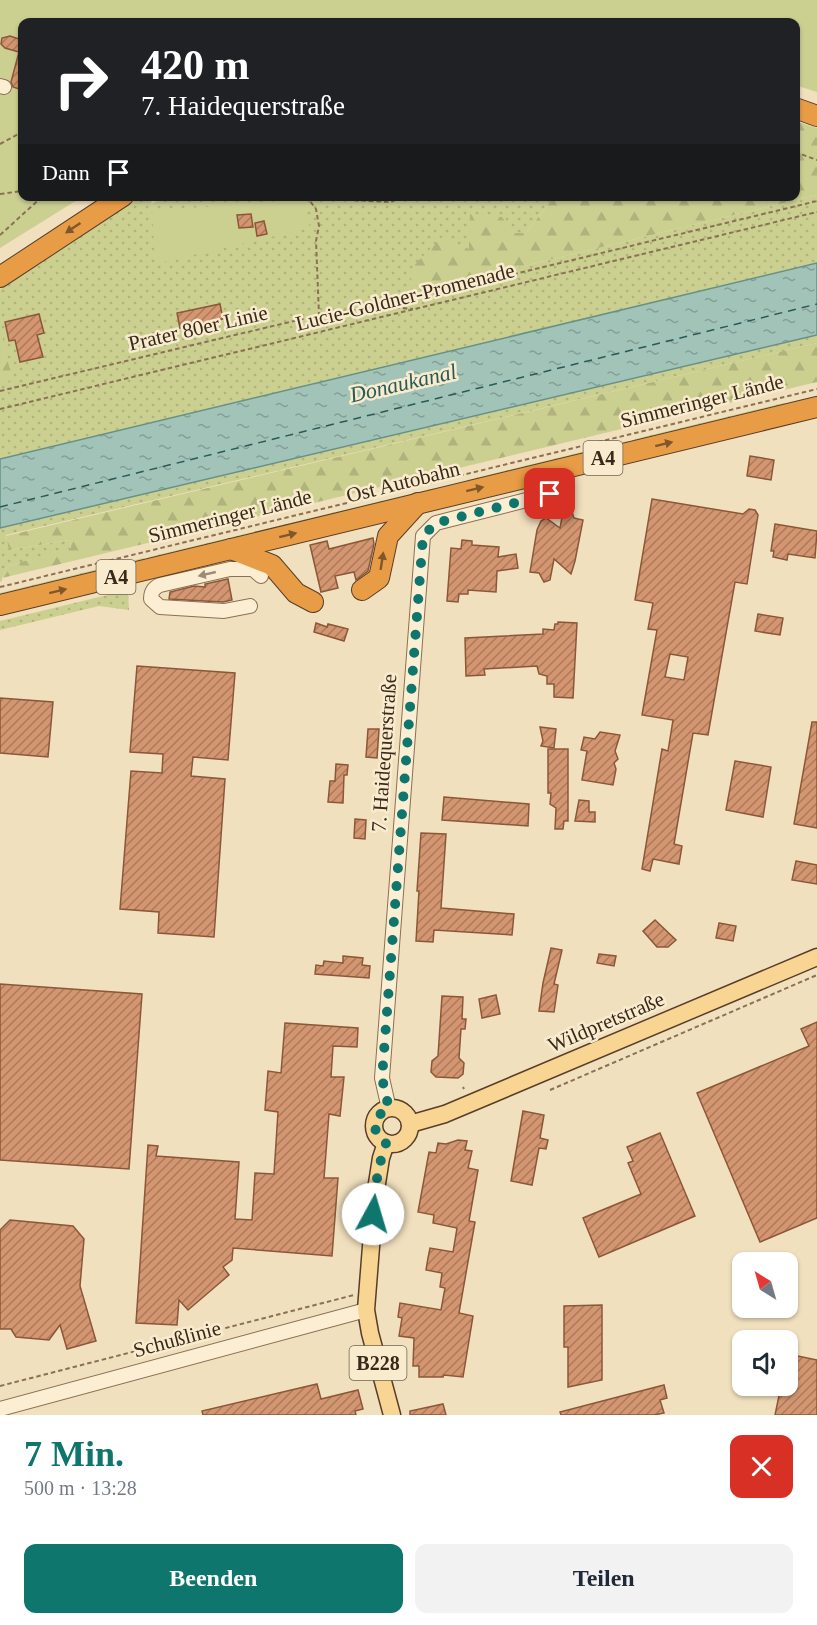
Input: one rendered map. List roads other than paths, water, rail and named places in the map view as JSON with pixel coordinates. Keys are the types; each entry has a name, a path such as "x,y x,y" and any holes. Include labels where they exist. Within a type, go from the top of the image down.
{"highway":[{"path":"800,110 817,116"},
{"path":"0,278 116,201"},
{"name":"Ost Autobahn","path":"0,605 817,407"},
{"path":"362,590 378,578 388,536 418,503"},
{"path":"231,549 272,565 289,597 296,593 313,602"}],"main road":[{"name":"Wildpretstraße","path":"410,1124 445,1114 817,957"},
{"path":"389,1109 396,1109 404,1113 410,1124 406,1138 396,1144 386,1143 379,1138 374,1126 379,1115 389,1109"},
{"name":"B228","path":"386,1143 381,1158 375,1196 366,1302 370,1333 392,1415"}],"street":[{"name":"7. Haidequerstraße","path":"389,1109 382,1078 423,536 436,523 550,494"},
{"path":"250,606 224,611 160,607 151,599 151,593 155,587 160,585 230,569 253,569 261,576"},
{"name":"Schußlinie","path":"0,1408 366,1302"}],"water":[{"name":"Donaukanal","path":"817,263 817,335 0,528 0,459"}]}
